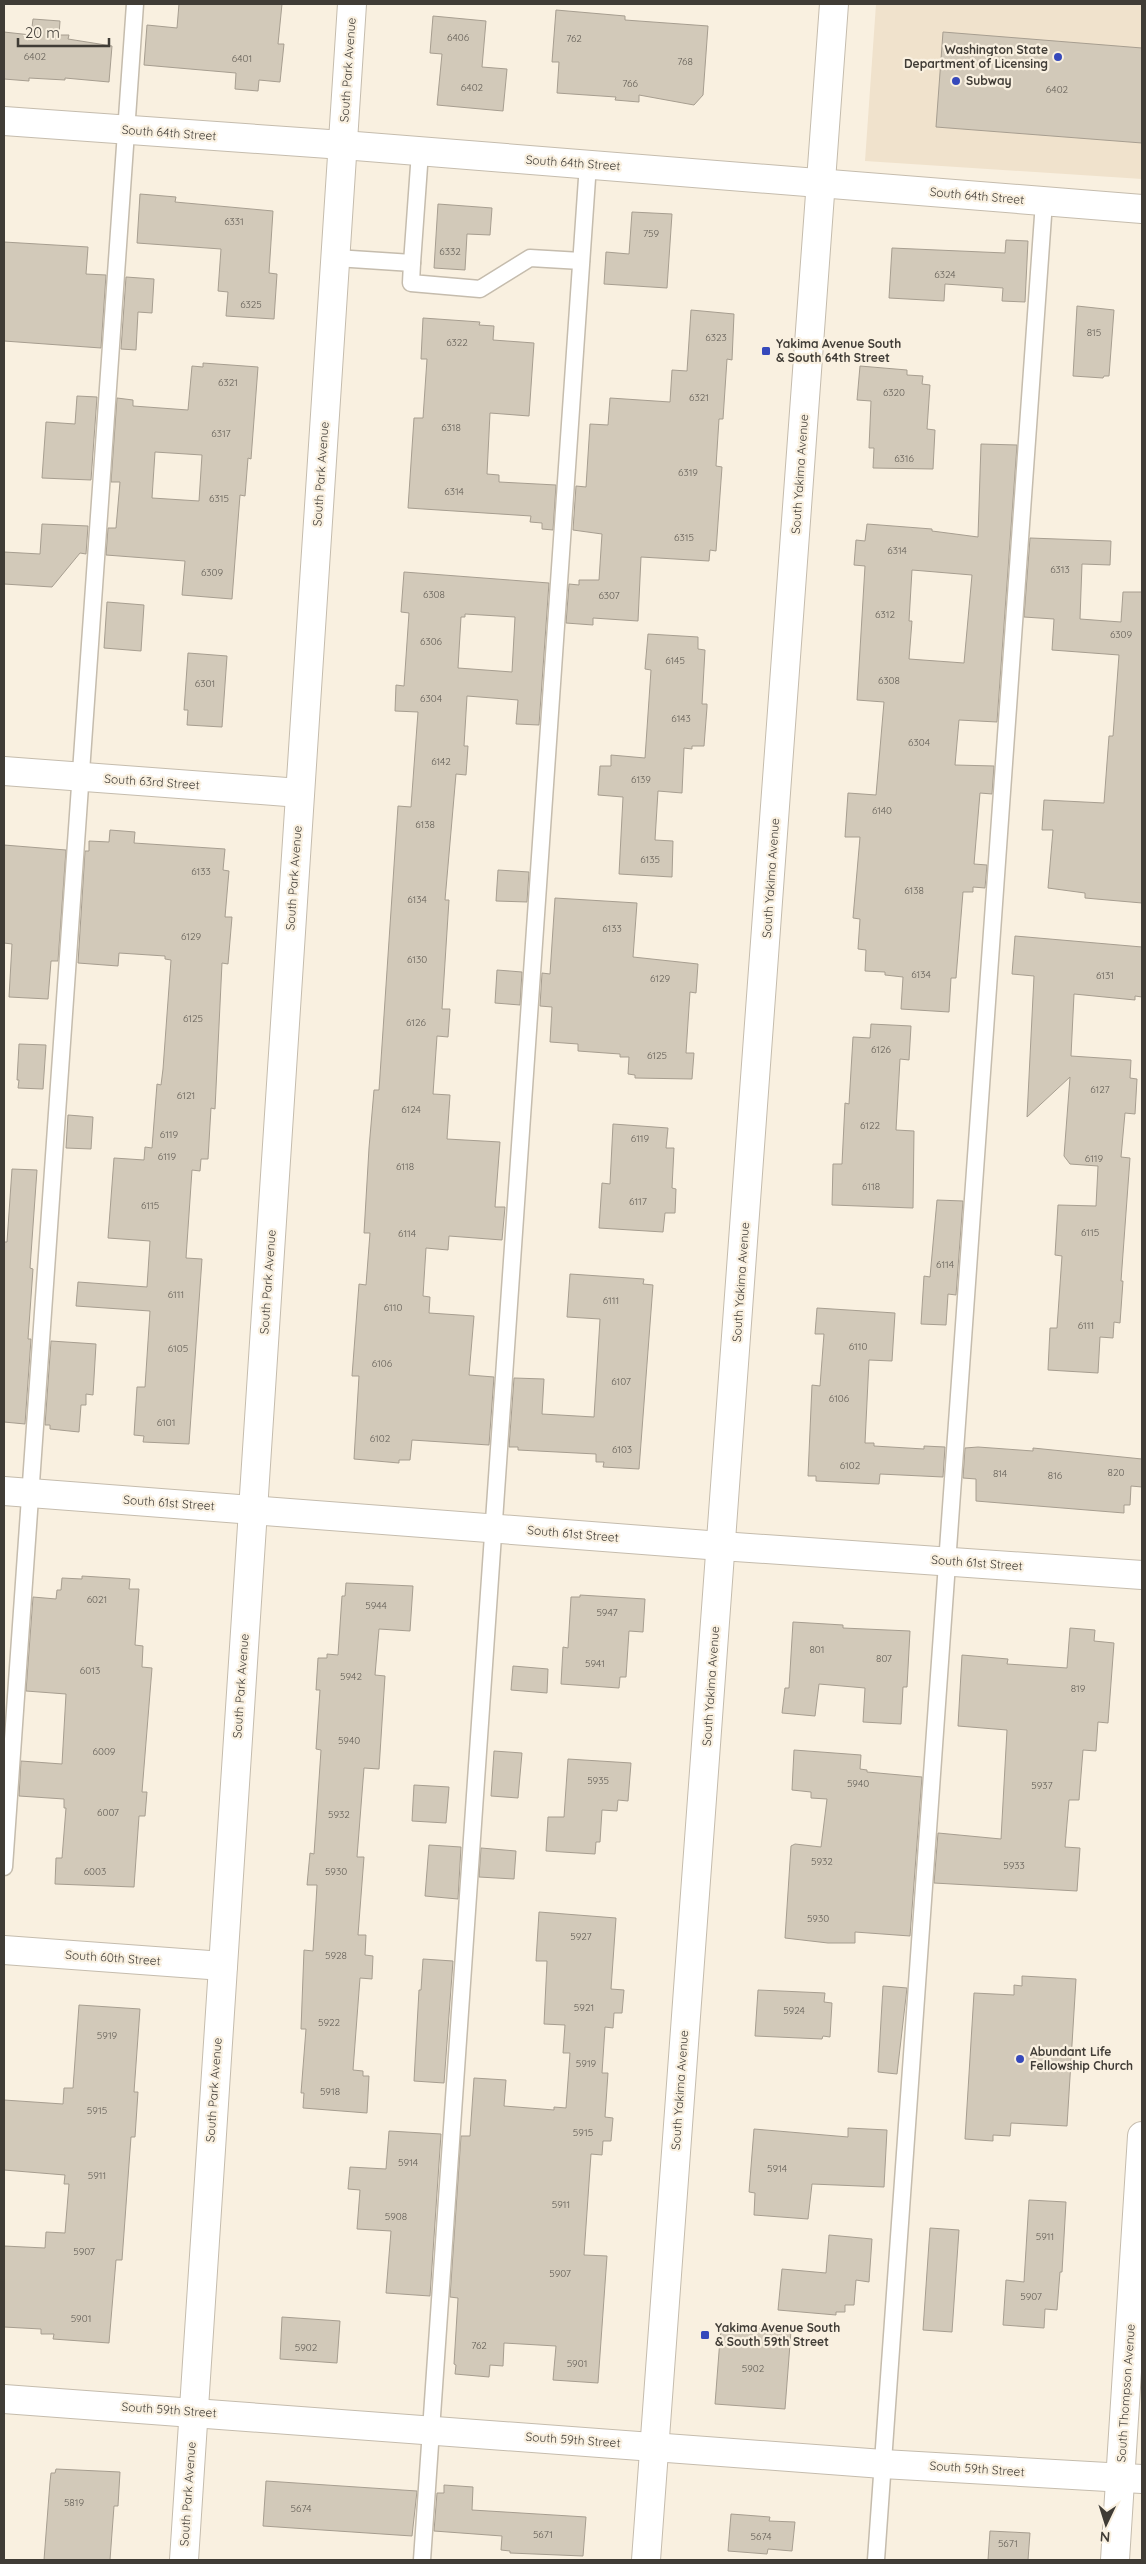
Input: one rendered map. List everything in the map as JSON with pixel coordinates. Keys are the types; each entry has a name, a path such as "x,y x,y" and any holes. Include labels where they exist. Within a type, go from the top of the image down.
{"street":[{"name":"South Park Avenue","path":"184,2560 352,4"},
{"name":"South Yakima Avenue","path":"646,2560 834,4"},
{"name":"South 64th Street","path":"4,121 588,164 1142,210"},
{"name":"South 63rd Street","path":"4,771 300,793"},
{"name":"South 61st Street","path":"17,1492 721,1546 1142,1575"},
{"name":"South 60th Street","path":"4,1950 223,1966"},
{"name":"South Thompson Avenue","path":"1115,2560 1132,2479 1142,2136"},
{"name":"South 59th Street","path":"4,2399 193,2411 883,2464 1132,2479"}],"lane":[{"path":"4,1867 17,1492 80,777 135,4"},
{"path":"420,152 411,283 480,289 530,258 581,261"},
{"path":"422,2560 588,164"},
{"path":"876,2560 1044,202"},
{"path":"336,258 412,262"}],"shaded area":[{"path":"876,4 1142,4 1142,179 865,161"}],"building":[{"path":"179,4 282,4 278,44 284,44 280,82 259,80 258,91 235,89 236,73 144,65 147,25 177,28"},
{"path":"556,10 625,16 625,20 708,26 703,95 694,105 639,95 639,102 615,100 616,97 557,93 559,62 552,62"},
{"path":"433,16 486,21 482,67 507,69 503,111 437,105 442,54 430,53"},
{"path":"33,19 60,21 59,35 69,35 68,39 112,46 109,82 65,78 65,80 29,78 29,81 4,79 4,32 31,35"},
{"path":"943,32 1142,48 1142,143 936,127"},
{"path":"140,194 176,197 175,202 273,211 269,273 277,274 274,319 226,316 228,292 218,291 221,249 137,243"},
{"path":"438,204 492,208 490,235 467,234 465,270 434,268"},
{"path":"632,212 672,214 667,288 604,284 606,252 629,254"},
{"path":"1006,240 1028,241 1025,302 1002,301 1003,288 945,284 944,301 889,298 892,248 1005,253"},
{"path":"4,242 88,247 86,274 106,275 101,348 4,341"},
{"path":"126,277 154,279 152,313 138,312 136,350 121,349"},
{"path":"1077,306 1114,310 1109,376 1104,376 1103,378 1073,376"},
{"path":"691,310 734,314 732,360 727,359 723,419 719,419 716,466 722,467 716,551 710,550 709,561 641,557 638,621 593,618 593,625 566,623 569,584 579,585 579,580 599,580 602,534 573,530 576,486 586,487 590,424 608,425 610,398 670,402 672,370 687,371"},
{"path":"423,318 480,322 479,325 494,326 493,340 534,343 529,416 490,413 487,474 499,475 499,482 556,485 553,530 542,529 542,523 530,522 531,516 408,508 414,418 423,418 427,359 421,359"},
{"path":"203,363 258,367 251,459 248,458 245,496 240,495 232,599 182,595 185,561 106,555 108,528 116,528 120,482 111,482 117,398 133,400 133,406 188,410 192,366 203,367","holes":["155,452 202,455 199,501 152,498"]},
{"path":"860,366 907,370 907,375 923,376 922,384 930,385 927,429 935,430 933,469 873,468 874,448 869,448 871,401 857,400"},
{"path":"77,396 97,397 91,480 42,478 46,422 75,424"},
{"path":"981,444 1017,445 997,722 959,720 955,765 994,766 992,794 980,793 974,864 987,865 985,888 973,887 973,892 963,892 956,978 951,978 949,1012 901,1009 903,977 885,975 885,972 865,971 866,950 858,949 860,919 853,918 860,837 845,837 848,793 876,795 884,702 857,700 865,566 854,565 856,540 865,541 867,524 932,529 932,531 978,537","holes":["912,570 972,575 964,663 909,659 912,621 909,621"]},
{"path":"42,524 88,526 86,554 80,553 52,587 4,584 4,552 40,554"},
{"path":"1030,538 1111,541 1110,565 1082,564 1080,619 1121,622 1123,592 1142,592 1142,903 1085,898 1085,893 1048,888 1053,830 1042,830 1044,800 1104,803 1109,736 1113,736 1119,655 1052,650 1054,619 1024,617"},
{"path":"404,572 549,583 539,725 516,724 518,700 467,696 464,746 468,746 466,775 456,774 445,900 449,900 442,1009 450,1009 448,1037 437,1036 433,1094 450,1095 447,1139 500,1142 495,1207 505,1207 502,1240 449,1236 448,1250 426,1248 423,1296 430,1297 429,1313 474,1316 469,1375 494,1377 489,1445 412,1440 410,1460 399,1460 399,1463 354,1459 359,1376 352,1376 359,1284 366,1285 370,1233 364,1233 369,1148 374,1090 379,1090 398,806 411,807 418,712 395,711 396,685 404,686 409,613 401,612","holes":["465,614 515,617 512,672 458,668 461,617 465,617"]},
{"path":"107,602 144,605 141,651 104,648"},
{"path":"648,634 698,637 698,649 705,650 702,704 707,704 707,707 704,746 692,746 692,749 684,748 682,793 658,791 655,840 673,841 672,877 619,874 623,797 598,795 600,766 611,766 611,755 645,758 651,670 645,669"},
{"path":"188,653 227,656 222,727 187,725 188,710 184,710"},
{"path":"110,830 135,832 134,843 225,849 223,870 229,871 225,917 232,917 228,964 222,963 215,1109 211,1108 208,1159 201,1159 200,1171 192,1170 186,1258 202,1259 189,1444 143,1442 144,1436 134,1435 137,1387 145,1387 150,1311 76,1306 78,1282 147,1287 150,1241 108,1238 114,1158 144,1160 145,1147 152,1148 157,1084 161,1085 163,1069 171,960 165,959 165,956 119,953 118,966 78,963 85,851 89,851 89,841 109,842"},
{"path":"4,845 66,850 58,961 51,961 48,999 9,997 12,944 4,943"},
{"path":"498,870 529,872 527,902 496,901"},
{"path":"555,898 637,903 633,957 698,964 696,993 690,992 686,1053 694,1053 692,1079 635,1078 635,1075 628,1074 629,1057 620,1057 620,1054 578,1051 578,1044 550,1042 552,1007 540,1006 542,973 550,974"},
{"path":"1015,936 1142,947 1142,997 1135,996 1135,1000 1074,994 1071,1056 1131,1060 1130,1078 1137,1079 1135,1114 1125,1113 1121,1157 1130,1158 1121,1281 1123,1281 1120,1323 1114,1322 1113,1338 1100,1337 1098,1373 1048,1370 1050,1328 1057,1328 1062,1256 1055,1255 1058,1205 1096,1206 1098,1166 1070,1164 1064,1156 1070,1077 1027,1117 1034,976 1012,974"},
{"path":"497,970 522,972 520,1005 495,1003"},
{"path":"871,1024 911,1026 909,1060 900,1059 896,1130 914,1131 913,1208 832,1205 833,1164 842,1164 845,1103 849,1104 853,1037 870,1038"},
{"path":"19,1044 46,1045 43,1089 18,1088"},
{"path":"68,1115 93,1117 91,1149 66,1148"},
{"path":"613,1124 668,1128 666,1148 674,1148 672,1188 676,1189 675,1213 665,1213 663,1232 599,1228 602,1183 610,1184"},
{"path":"12,1169 37,1170 30,1268 33,1269 28,1339 31,1339 25,1424 4,1422 4,1242 7,1242"},
{"path":"937,1200 963,1201 956,1295 948,1294 946,1325 921,1324 924,1276 930,1277"},
{"path":"570,1274 644,1279 643,1284 653,1285 639,1469 603,1467 604,1462 596,1462 596,1454 518,1450 518,1447 509,1447 514,1378 544,1379 542,1414 594,1417 600,1319 567,1317"},
{"path":"817,1308 895,1313 892,1361 869,1360 865,1443 874,1443 874,1446 924,1449 924,1446 945,1447 943,1477 880,1474 879,1484 816,1481 816,1476 808,1476 812,1385 820,1386 824,1334 815,1334"},
{"path":"51,1341 96,1344 93,1395 86,1394 86,1405 81,1405 79,1432 50,1429 50,1425 45,1425"},
{"path":"978,1447 1033,1451 1033,1448 1142,1459 1142,1487 1131,1486 1130,1505 1124,1505 1124,1513 976,1501 976,1479 963,1478 965,1448"},
{"path":"82,1576 130,1579 129,1589 139,1589 135,1645 143,1646 142,1667 152,1668 142,1792 147,1792 145,1816 139,1816 134,1887 55,1884 56,1858 62,1858 66,1808 64,1808 64,1799 19,1796 21,1761 62,1764 66,1694 26,1691 33,1597 56,1599 57,1590 61,1590 62,1578 82,1579"},
{"path":"346,1583 413,1586 410,1631 379,1629 375,1675 385,1676 379,1769 364,1768 357,1857 364,1857 358,1935 366,1935 365,1955 373,1956 372,1979 360,1978 353,2070 363,2071 363,2076 369,2076 367,2113 303,2108 304,2093 301,2093 306,2029 301,2029 304,1950 313,1951 317,1885 307,1885 310,1853 314,1854 321,1750 316,1749 320,1690 316,1690 318,1658 327,1658 327,1654 338,1655 342,1596 345,1596"},
{"path":"580,1595 645,1599 643,1632 629,1631 626,1677 620,1677 619,1688 561,1684 563,1647 568,1648 571,1597 580,1597"},
{"path":"793,1622 843,1625 843,1628 910,1631 907,1687 903,1687 901,1724 863,1722 865,1688 819,1684 815,1716 782,1713 785,1688 789,1688"},
{"path":"1070,1628 1095,1630 1094,1641 1114,1643 1108,1723 1098,1722 1096,1751 1083,1750 1079,1800 1069,1800 1065,1847 1080,1848 1077,1891 934,1883 938,1833 1001,1839 1007,1730 958,1726 962,1655 1008,1659 1007,1664 1067,1668"},
{"path":"513,1666 548,1669 547,1693 511,1690"},
{"path":"794,1750 861,1755 860,1769 867,1770 867,1772 922,1777 910,1936 855,1932 855,1943 828,1943 785,1938 791,1846 795,1844 821,1847 827,1799 811,1798 811,1792 792,1790"},
{"path":"494,1751 522,1753 518,1798 491,1796"},
{"path":"568,1759 631,1763 628,1801 618,1800 617,1811 602,1810 600,1842 596,1842 595,1854 546,1851 548,1817 564,1817"},
{"path":"414,1785 449,1787 446,1823 412,1821"},
{"path":"429,1845 461,1847 458,1899 425,1896"},
{"path":"481,1848 516,1851 514,1879 479,1877"},
{"path":"539,1912 616,1918 611,1989 624,1990 622,2013 614,2013 613,2028 605,2027 602,2073 608,2073 605,2117 613,2118 611,2141 603,2141 602,2155 591,2154 584,2255 607,2256 598,2383 553,2380 556,2346 504,2343 503,2366 490,2365 489,2377 455,2374 458,2298 450,2297 461,2136 470,2136 474,2078 506,2080 504,2106 554,2110 554,2107 566,2108 570,2053 563,2053 565,2025 544,2024 547,1961 536,1961"},
{"path":"423,1959 453,1961 444,2083 414,2081 419,1990 421,1990"},
{"name":"Abundant Life Fellowship Church","path":"1022,1976 1076,1979 1067,2126 1011,2123 1010,2136 993,2135 993,2141 965,2139 974,1993 1014,1995 1014,1985 1022,1986"},
{"path":"883,1986 907,1988 897,2074 878,2072"},
{"path":"758,1990 825,1993 824,2002 832,2003 830,2037 823,2036 822,2039 755,2036"},
{"path":"79,2005 140,2009 134,2092 138,2092 135,2137 131,2137 122,2260 116,2260 109,2343 53,2339 54,2334 41,2334 41,2329 4,2327 4,2246 45,2248 46,2232 65,2233 69,2184 64,2184 65,2175 4,2170 4,2100 63,2104 64,2088 73,2088"},
{"path":"848,2128 887,2130 884,2187 812,2184 808,2219 754,2215 755,2193 749,2192 754,2129 848,2137"},
{"path":"389,2131 441,2134 430,2296 386,2293 391,2231 357,2229 360,2190 348,2189 350,2167 386,2169"},
{"path":"1029,2200 1066,2202 1062,2272 1060,2272 1057,2310 1045,2309 1044,2328 1003,2325 1006,2280 1024,2282"},
{"path":"930,2228 959,2230 952,2332 923,2330"},
{"path":"829,2235 872,2239 869,2282 856,2280 854,2305 845,2305 845,2312 836,2312 836,2315 778,2310 782,2269 826,2273"},
{"path":"282,2317 340,2321 337,2363 280,2359"},
{"path":"721,2326 791,2331 785,2409 715,2404"},
{"path":"56,2469 120,2472 118,2506 114,2506 110,2560 44,2560 51,2473 55,2473"},
{"path":"266,2481 417,2491 412,2536 263,2526"},
{"path":"444,2485 473,2487 472,2510 586,2517 583,2556 510,2553 510,2551 501,2550 502,2536 434,2531 437,2493 444,2493"},
{"path":"731,2514 770,2517 769,2521 795,2522 792,2551 768,2549 767,2554 728,2551"},
{"path":"990,2531 1030,2533 1028,2560 988,2560"}],"place":[{"name":"Washington State Department of Licensing","path":"1058,57"},
{"name":"Subway","path":"956,81"},
{"name":"Yakima Avenue South & South 64th Street","path":"766,351"},
{"name":"Abundant Life Fellowship Church","path":"1020,2059"},
{"name":"Yakima Avenue South & South 59th Street","path":"705,2335"}]}
